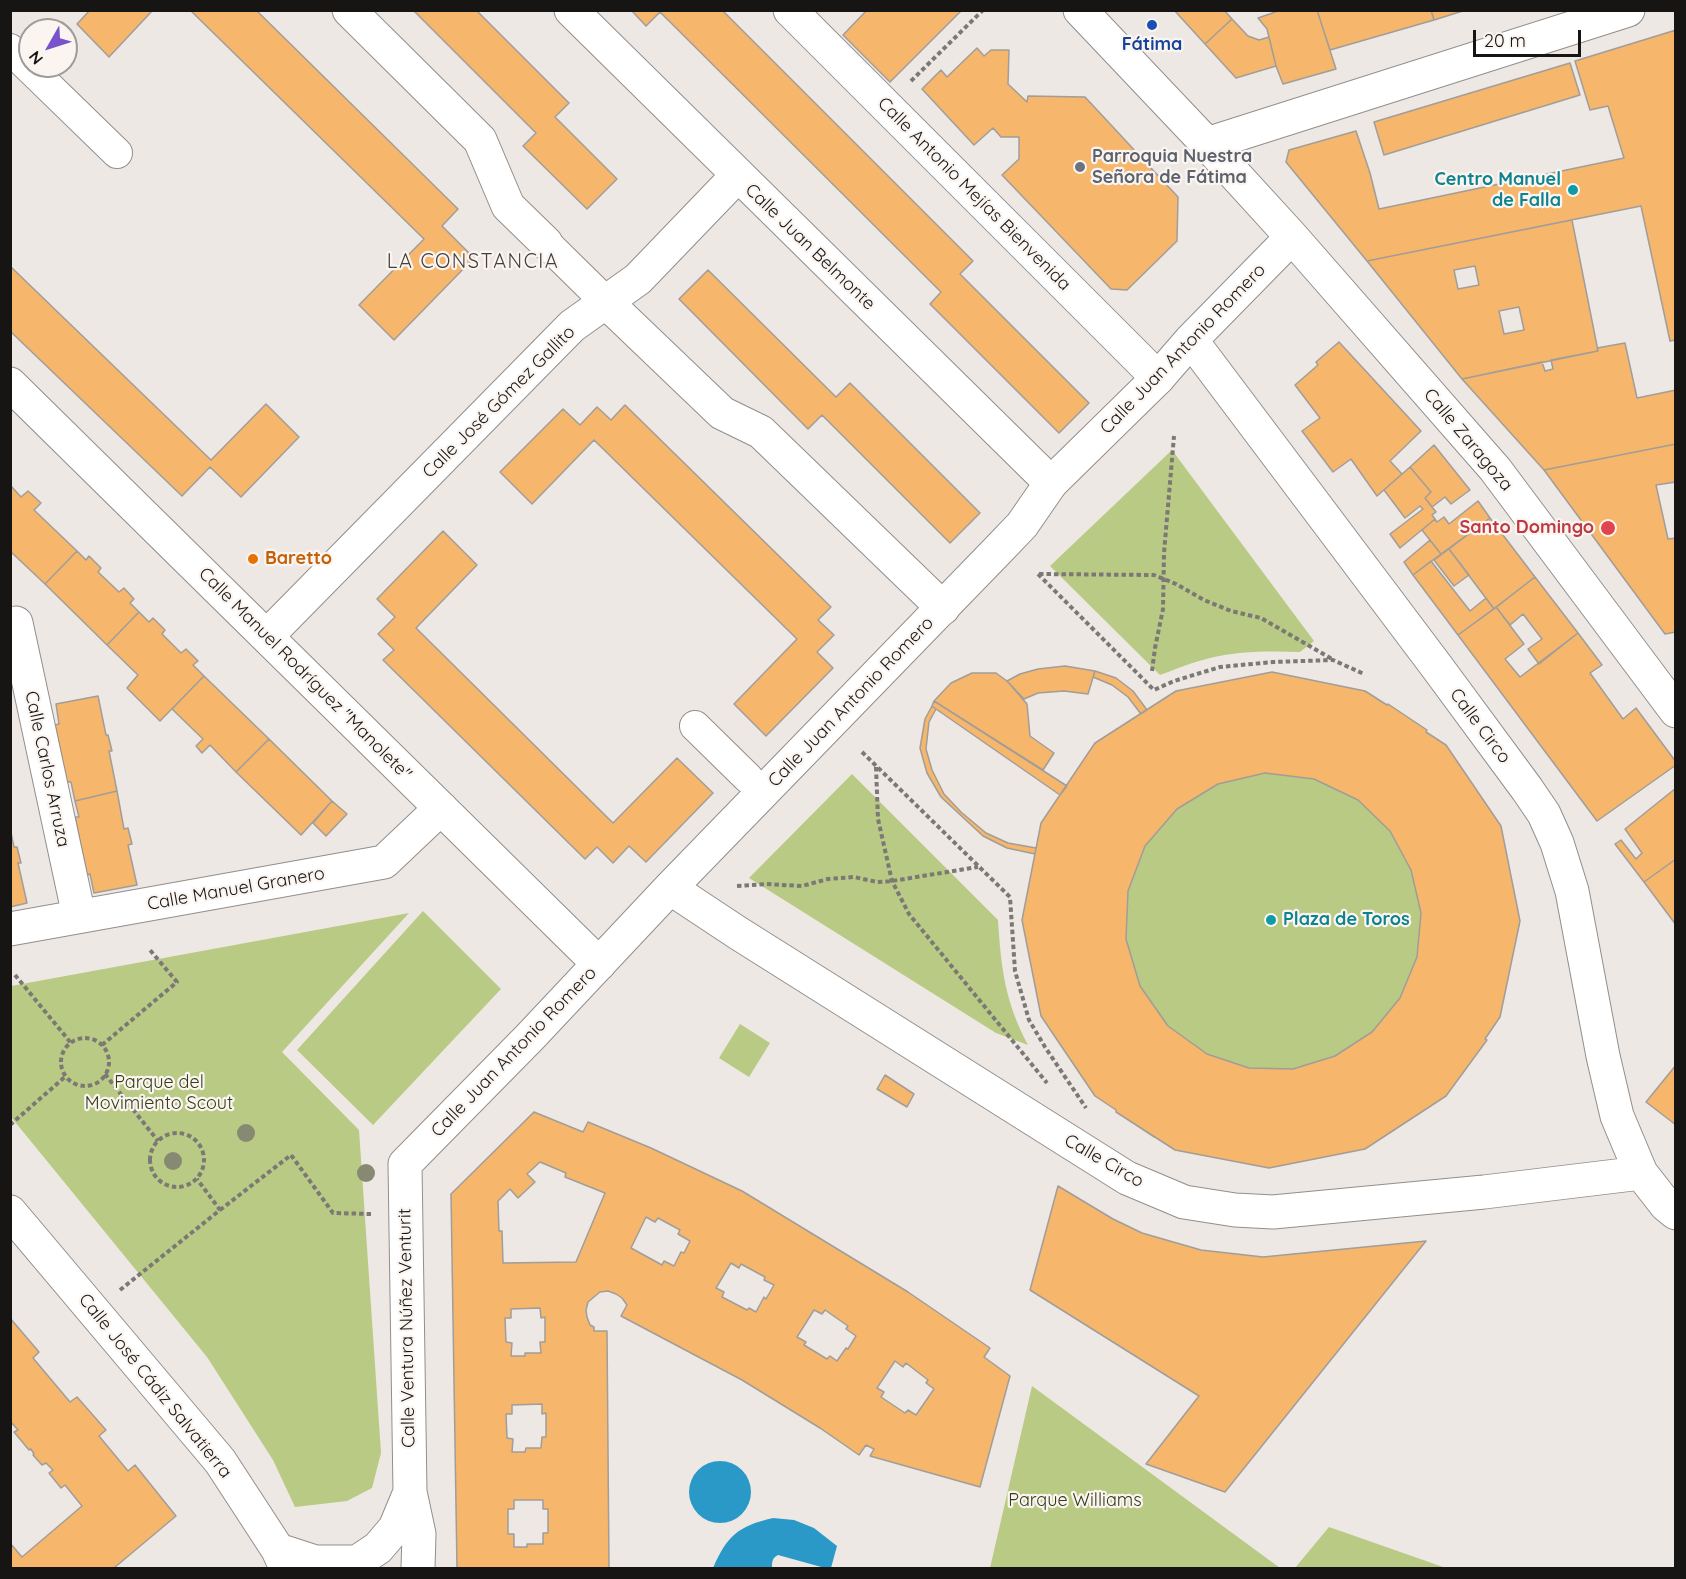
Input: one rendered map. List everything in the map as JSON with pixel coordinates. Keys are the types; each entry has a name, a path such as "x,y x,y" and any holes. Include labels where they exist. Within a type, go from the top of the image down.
{"street":[{"path":"350,10 480,140 508,206 722,413 761,432 943,608"},
{"name":"Calle Juan Belmonte","path":"571,10 1051,483"},
{"name":"Calle Antonio Mejías Bienvenida","path":"790,10 1158,378"},
{"path":"1207,144 1628,10"},
{"name":"Calle Zaragoza","path":"1083,12 1292,237 1495,469 1676,711"},
{"path":"10,49 117,153"},
{"name":"Calle José Gómez Gallito","path":"267,636 572,326 638,279 737,176"},
{"name":"Calle Juan Antonio Romero","path":"405,1164 943,608 1022,525 1051,483 1158,378 1191,340 1292,237"},
{"name":"Calle Circo","path":"1191,340 1437,667 1544,814 1557,843 1572,891 1603,1056 1617,1116 1641,1173 1666,1205 1676,1213"},
{"name":"Calle Manuel Rodríguez \"Manolete\"","path":"10,384 599,964"},
{"name":"Calle Carlos Arruza","path":"16,622 79,916"},
{"path":"695,726 748,778"},
{"name":"Calle Manuel Granero","path":"10,929 384,862 441,808"},
{"name":"Calle Circo","path":"670,888 1127,1178 1184,1202 1235,1210 1273,1212 1484,1192 1641,1173"},
{"name":"Calle Ventura Núñez Venturit","path":"405,1164 410,1492 420,1534 418,1569"},
{"name":"Calle José Cádiz Salvatierra","path":"10,1212 220,1461 282,1559"},
{"name":"Calle Ventura Núñez Venturit","path":"282,1559 354,1565 378,1548 395,1528 410,1492"}],"path":[{"path":"885,105 983,10"},
{"path":"1152,671 1163,609 1164,553 1174,436"},
{"path":"1333,660 1220,667 1174,681 1154,690 1038,574 1154,575 1231,611 1262,618 1333,660 1364,674"},
{"path":"862,752 1010,897 1015,970 1029,1020 1086,1108"},
{"path":"876,766 878,819 892,882 909,914 1047,1083"},
{"path":"737,886 766,884 802,886 828,879 854,878 892,882 978,867"},
{"path":"102,1045 177,982 150,950"},
{"path":"15,975 70,1043"},
{"path":"85,1038 96,1040 102,1045 109,1067 95,1083 79,1084 66,1076 61,1061 70,1043 85,1038"},
{"path":"105,1074 158,1141"},
{"path":"10,1125 66,1076"},
{"path":"180,1133 189,1135 197,1141 202,1149 204,1166 197,1179 180,1186 169,1185 161,1181 154,1174 150,1161 158,1141 171,1134 180,1133"},
{"path":"94,1312 291,1155 333,1213 356,1215 405,1212"},
{"path":"197,1179 220,1210"}],"green space":[{"path":"1172,450 1314,641 1300,652 1232,654 1197,662 1160,675 1050,566"},
{"name":"Plaza de Toros","path":"1388,704 1446,745 1501,826 1520,921 1500,1017 1485,1038 1487,1040 1446,1096 1365,1149 1269,1168 1154,1138 1116,1112 1041,1016 1022,920 1041,823"},
{"path":"852,774 998,920 1009,999 1028,1045 996,1033 749,878"},
{"path":"423,911 501,989 373,1125 297,1050"},
{"name":"Parque del Movimiento Scout","path":"409,913 282,1052 359,1130 381,1453 372,1488 347,1501 295,1507 273,1460 207,1357 11,1117 11,986"},
{"path":"740,1024 770,1043 749,1077 719,1058"},
{"name":"Parque Williams","path":"1032,1386 1280,1568 990,1568"},
{"path":"1329,1527 1446,1568 1295,1568"}],"water":[{"path":"714,1461 726,1461 742,1470 749,1480 751,1492 749,1504 742,1514 726,1523 714,1523 703,1518 694,1509 689,1498 689,1486 694,1475 703,1466"},
{"path":"773,1518 794,1520 814,1528 837,1546 831,1568 778,1555 773,1560 772,1568 713,1568 723,1548 735,1534 751,1525"}],"building":[{"path":"90,10 153,10 109,57 78,23"},
{"path":"190,10 256,10 458,209 442,226 474,258 394,340 359,305 424,239"},
{"path":"413,10 476,10 569,103 555,117 617,179 587,209 523,146 536,133"},
{"path":"631,10 722,10 973,261 960,274 1089,403 1059,433 930,304 941,292 660,12 646,26"},
{"path":"867,10 962,10 890,82 843,35"},
{"path":"1174,10 1224,10 1232,19 1205,44"},
{"path":"1281,10 1317,10 1336,69 1283,84 1267,29 1258,18"},
{"path":"1317,10 1431,10 1434,20 1330,50"},
{"path":"1431,10 1466,10 1434,20"},
{"path":"1232,19 1248,36 1259,40 1269,37 1276,66 1236,78 1205,44"},
{"name":"Centro Manuel de Falla","path":"1676,30 1676,340 1670,341 1641,206 1367,261 1286,162 1289,150 1356,131 1379,209 1624,158 1608,106 1590,110 1575,61"},
{"name":"Parroquia Nuestra Señora de Fátima","path":"977,48 984,56 991,50 1009,50 1008,84 1027,102 1028,96 1085,97 1178,197 1177,241 1127,290 1111,289 1002,175 1019,159 1019,137 1001,137 993,128 974,145 922,89 941,70 947,77"},
{"name":"Centro Manuel de Falla","path":"1570,63 1580,95 1384,155 1374,122"},
{"path":"1572,220 1598,351 1462,379 1367,261","holes":["1475,266 1479,285 1458,289 1454,270","1519,307 1524,330 1504,334 1499,311"]},
{"path":"10,266 211,460 266,404 299,437 241,497 210,467 182,496 10,331"},
{"path":"708,270 836,397 850,383 980,513 950,543 822,415 808,429 679,299"},
{"path":"1339,342 1421,431 1390,461 1402,474 1377,496 1351,459 1333,472 1302,431 1320,418 1295,385"},
{"path":"1625,343 1637,398 1676,390 1676,444 1544,470 1462,379 1542,362 1545,371 1553,369 1551,360"},
{"path":"625,405 831,607 818,620 834,635 817,652 833,668 766,736 734,704 797,639 594,440 532,504 500,472 563,409 580,425 597,407 611,420"},
{"path":"1676,444 1676,482 1656,485 1668,539 1676,538 1676,632 1665,634 1544,470"},
{"path":"1434,445 1470,490 1451,504 1445,497 1432,507 1425,498 1431,492 1410,467"},
{"path":"1410,467 1431,492 1425,498 1436,512 1432,515 1435,519 1400,548 1390,534 1423,509 1420,506 1405,518 1384,490"},
{"path":"11,486 21,497 28,491 41,503 34,510 77,551 45,584 10,551"},
{"path":"1478,501 1490,518 1441,554 1422,530 1435,519 1437,522 1444,517 1449,524"},
{"path":"1490,518 1535,577 1494,609 1449,549"},
{"path":"443,531 477,565 416,628 613,823 677,758 713,793 646,862 629,846 613,863 597,847 585,859 383,660 394,650 378,634 395,617 377,599"},
{"path":"1430,540 1441,554 1413,575 1404,562"},
{"path":"1449,549 1469,575 1454,586 1434,560"},
{"path":"77,551 86,560 89,556 101,568 98,572 119,592 124,588 134,599 130,603 139,612 107,645 45,584"},
{"path":"1431,561 1470,611 1486,598 1494,609 1458,635 1413,575"},
{"path":"1535,577 1578,633 1539,664 1528,649 1542,639 1523,614 1510,625 1496,607"},
{"path":"1496,607 1524,644 1505,659 1520,677 1578,633 1602,665 1590,673 1623,719 1636,708 1676,765 1597,821 1458,635"},
{"path":"139,612 149,622 153,618 165,630 162,634 181,653 186,649 198,661 193,665 204,676 160,721 127,688 138,675 107,645"},
{"path":"1065,666 1095,671 1088,694 1064,691 1038,693 1024,699 1007,681 1020,674 1038,669"},
{"path":"1095,671 1116,678 1133,691 1147,710 1141,714 1128,697 1112,685 1093,677"},
{"name":"Plaza de Toros","path":"1272,672 1365,691 1427,730 1426,732 1446,745 1501,826 1520,921 1500,1017 1485,1039 1487,1040 1446,1096 1365,1149 1269,1168 1175,1150 1095,1096 1041,1016 1022,920 1041,823 1095,743 1176,691","holes":["1265,773 1314,779 1358,800 1390,831 1411,870 1421,913 1417,957 1400,998 1372,1032 1335,1056 1293,1069 1249,1068 1207,1054 1168,1026 1140,986 1126,939 1128,891 1145,846 1177,809 1218,784"]},
{"path":"972,673 996,673 1007,681 1027,704 1030,736 1054,753 1043,770 934,701 951,683"},
{"path":"204,676 269,739 236,772 210,745 202,753 196,746 203,739 172,709"},
{"path":"98,696 106,735 108,735 112,751 109,751 117,791 75,801 71,782 67,782 55,725 59,724 56,704"},
{"path":"934,701 1067,786 1060,795 936,709 932,706"},
{"path":"932,706 936,709 929,722 926,749 932,770 944,794 986,833 1008,843 1036,848 1035,854 1007,848 983,836 941,797 927,773 920,748 925,719"},
{"path":"269,739 332,801 301,835 236,772"},
{"path":"1676,788 1676,859 1644,882 1615,844 1621,840 1636,859 1642,853 1625,829"},
{"path":"117,791 124,829 128,828 132,844 128,845 137,885 94,893 90,874 87,875 75,817 79,817 75,801"},
{"path":"332,801 347,814 326,836 313,823"},
{"path":"10,828 14,847 17,847 21,863 18,863 27,903 10,907"},
{"path":"1676,859 1676,925 1644,882"},
{"path":"1676,1065 1676,1125 1646,1102"},
{"path":"885,1075 914,1094 907,1107 877,1089"},
{"path":"534,1112 583,1132 588,1122 651,1148 742,1191 908,1292 990,1348 984,1357 1010,1376 980,1487 870,1456 874,1449 866,1445 859,1455 742,1380 621,1316 627,1305 622,1298 608,1291 600,1292 588,1302 586,1310 594,1331 607,1331 609,1568 457,1568 451,1194","holes":["540,1162 566,1173 565,1177 605,1193 576,1262 503,1263 498,1201 510,1189 518,1198 535,1182 527,1174","646,1217 655,1222 658,1218 680,1230 678,1234 690,1241 674,1266 664,1261 662,1265 631,1248","731,1263 739,1268 741,1264 765,1277 764,1280 774,1285 756,1312 749,1308 747,1310 722,1297 724,1292 716,1288","540,1308 541,1318 545,1317 545,1342 540,1342 541,1353 511,1356 512,1343 506,1342 505,1318 511,1318 511,1309","814,1310 822,1314 825,1310 848,1326 846,1329 856,1336 837,1361 830,1356 827,1359 804,1345 806,1342 797,1337","895,1361 903,1367 906,1363 928,1380 926,1383 934,1389 916,1415 908,1410 905,1413 881,1397 884,1392 877,1388","542,1404 542,1414 546,1413 546,1437 542,1437 541,1448 526,1448 525,1452 512,1452 513,1439 507,1438 506,1414 512,1414 512,1405","514,1500 543,1500 543,1509 548,1509 548,1533 543,1533 543,1544 514,1547 514,1534 508,1534 508,1509 514,1509"]},
{"path":"1058,1186 1113,1219 1142,1233 1201,1250 1263,1257 1426,1241 1225,1492 1146,1464 1199,1396 1030,1290"},
{"path":"10,1318 39,1352 33,1358 70,1402 77,1397 106,1430 99,1436 128,1471 135,1465 176,1516 114,1568 10,1568 10,1543 22,1557 82,1506 65,1485 61,1488 49,1473 53,1470 46,1463 42,1465 31,1449 29,1450 14,1432 18,1430 10,1421"}],"place":[{"name":"Fátima","path":"1152,25"},
{"name":"Parroquia Nuestra Señora de Fátima","path":"1080,167"},
{"name":"Centro Manuel de Falla","path":"1573,190"},
{"name":"Santo Domingo","path":"1608,528"},
{"name":"Baretto","path":"253,559"},
{"name":"Plaza de Toros","path":"1271,920"}],"district":[{"name":"LA CONSTANCIA","path":"473,262"}]}
